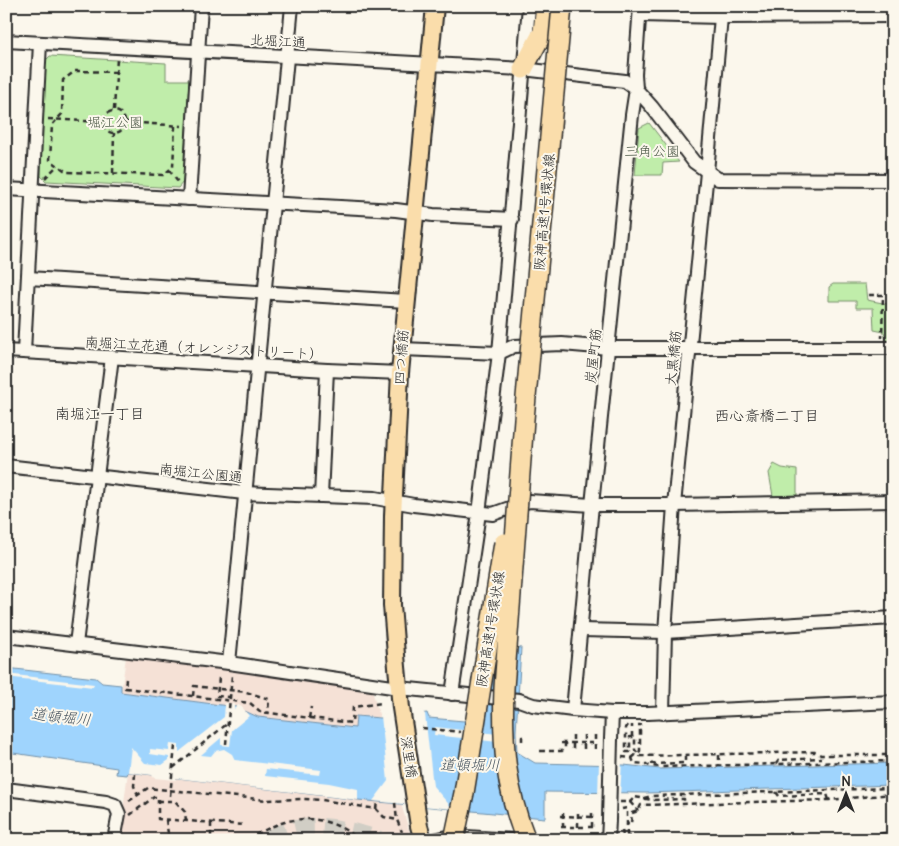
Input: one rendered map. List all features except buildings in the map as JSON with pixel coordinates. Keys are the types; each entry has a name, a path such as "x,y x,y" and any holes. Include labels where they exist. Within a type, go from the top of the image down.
{"highway":[{"path":"523,69 543,32 546,6"},
{"name":"阪神高速1号環状線","path":"526,840 513,803 508,779 503,727 504,678 524,419 562,6"},
{"name":"阪神高速1号環状線","path":"454,840 524,419"},
{"path":"440,840 450,813 462,760 475,722"}],"main road":[{"name":"四つ橋筋","path":"401,708 392,605 394,501 400,372 435,6"},
{"name":"深里橋","path":"401,708 423,840"}],"street":[{"path":"189,199 201,6"},
{"path":"230,669 244,492 292,6"},
{"path":"452,694 479,513 499,353 529,6"},
{"path":"640,10 893,16"},
{"name":"炭屋町筋","path":"573,710 582,630 592,505 636,89 635,74 640,10"},
{"name":"大黒橋筋","path":"663,713 665,632 674,505 721,12"},
{"name":"北堀江通","path":"6,41 523,69 625,81 636,89"},
{"path":"24,352 28,278 38,186 37,118 40,43"},
{"path":"636,89 694,162 718,179 893,180"},
{"path":"6,189 38,186 189,199 396,210 433,215 512,219"},
{"path":"28,278 406,300"},
{"path":"402,349 499,353 514,346 562,344 609,348 888,346"},
{"name":"南堀江立花通（オレンジストリート）","path":"6,351 326,370 400,372"},
{"path":"76,644 112,357"},
{"path":"321,496 326,370"},
{"name":"南堀江公園通","path":"6,466 244,492 375,498 493,514 529,501 592,505 674,505 893,501"},
{"path":"582,630 665,632 893,618"},
{"path":"6,636 76,644 230,669 452,694 467,694 519,700 533,705 612,713 663,713 893,702"},
{"path":"608,840 612,713"},
{"path":"6,789 106,802 116,805 119,814 114,840"},
{"path":"434,840 452,836 511,840"},
{"path":"883,840 893,839"}],"path":[{"path":"114,111 117,57"},
{"path":"116,72 75,71 63,80 62,114 52,125 50,160 67,172 163,175 173,167 175,126"},
{"path":"114,111 120,113 124,117 125,122 124,128 114,133 105,127 104,122 105,116 109,112 114,111"},
{"path":"37,118 104,122"},
{"path":"125,122 194,127"},
{"path":"113,174 114,133"},
{"path":"38,186 58,165"},
{"path":"169,170 182,186"},
{"path":"869,295 882,295 888,346"},
{"path":"226,744 230,669"},
{"path":"219,678 217,696 230,697"},
{"path":"126,679 125,688 250,703 261,712 352,723 353,707 382,703"},
{"path":"193,696 194,686 246,692 268,699 268,713"},
{"path":"310,718 311,706"},
{"path":"173,768 228,723"},
{"path":"632,725 630,752 626,752 626,728 628,725 632,725 640,725 638,753 632,758"},
{"path":"422,728 442,730"},
{"path":"573,734 573,748"},
{"path":"584,735 584,749"},
{"path":"595,735 597,744 595,749"},
{"path":"522,741 522,737 525,737"},
{"path":"632,737 635,737 635,750 640,756 718,756 815,752 821,757"},
{"path":"540,751 562,751 565,748 563,743 597,744"},
{"path":"169,801 175,746"},
{"path":"776,764 779,760 893,755"},
{"path":"685,756 685,763 646,764 662,767 889,761"},
{"path":"718,756 719,766"},
{"path":"819,763 821,757"},
{"path":"135,774 134,786 138,795"},
{"path":"129,801 148,788 268,800 322,800 376,809 384,817 397,820"},
{"path":"684,803 684,799 652,800 644,798 652,796 889,788"},
{"path":"776,792 779,796 827,794 829,800"},
{"path":"627,824 631,824 632,813 638,811 641,806 684,803 829,800 893,794"},
{"path":"137,809 154,797 158,797 158,800 176,801 185,812 186,821"},
{"path":"158,800 158,819 245,825"},
{"path":"376,809 377,802"},
{"path":"630,802 638,811"},
{"path":"395,803 397,820 402,832"},
{"path":"622,816 622,808 627,808 629,836 623,836 622,824"},
{"path":"578,813 578,827"},
{"path":"592,813 593,817 593,827 562,827 562,815 593,817"},
{"path":"249,840 266,828 280,823 308,818 322,820 347,830 360,840"},
{"path":"166,820 169,840"},
{"path":"210,823 211,840"}],"shaded area":[{"path":"126,657 372,690 380,718 356,716 355,728 258,717 236,707 121,692"},
{"path":"128,772 401,804 412,840 119,840"}],"green space":[{"name":"堀江公園","path":"50,56 166,63 166,80 189,80 183,182 178,188 46,181 41,176 44,62"},
{"name":"三角公園","path":"649,123 679,162 663,163 662,175 635,175 639,128"},
{"path":"833,284 865,284 867,300 893,305 893,340 886,340 884,332 874,330 873,308 856,308 856,301 829,301 829,287"},
{"path":"774,464 782,468 797,470 797,495 773,496 769,473"}],"water":[{"name":"道頓堀川","path":"485,643 521,648 516,732 517,752 535,763 624,765 660,769 893,763 893,785 646,793 545,792 545,818 358,800 128,772 127,775 116,774 117,768 6,752 6,668 96,678 102,683 121,685 121,692 236,707 258,717 355,728 356,716 380,718 427,713 429,718 464,721 474,715"}],"pier":[{"path":"6,674 94,684 93,687 6,677"},
{"path":"225,703 234,704 234,709 238,705 242,707 249,716 232,730 230,746 221,745 221,738 201,755 211,756 215,751 224,749 232,754 235,760 321,770 320,775 266,769 265,776 329,783 358,789 358,800 176,778 176,780 154,778 152,775 128,772 131,747 145,763 162,765 169,760 169,757 150,754 150,749 169,751 170,744 179,745 179,752 224,717"},
{"path":"421,711 425,714 433,786 453,809 373,801 388,781 381,716"},
{"path":"435,727 516,736 516,744 434,735"},
{"path":"887,760 893,760 893,788 887,788"},
{"path":"599,762 622,762 620,796 598,796"}],"tunnel":[{"path":"269,840 296,829 310,828 337,829 379,840"}],"district":[{"name":"南堀江一丁目","path":"100,414"},
{"name":"西心斎橋二丁目","path":"767,416"}]}
